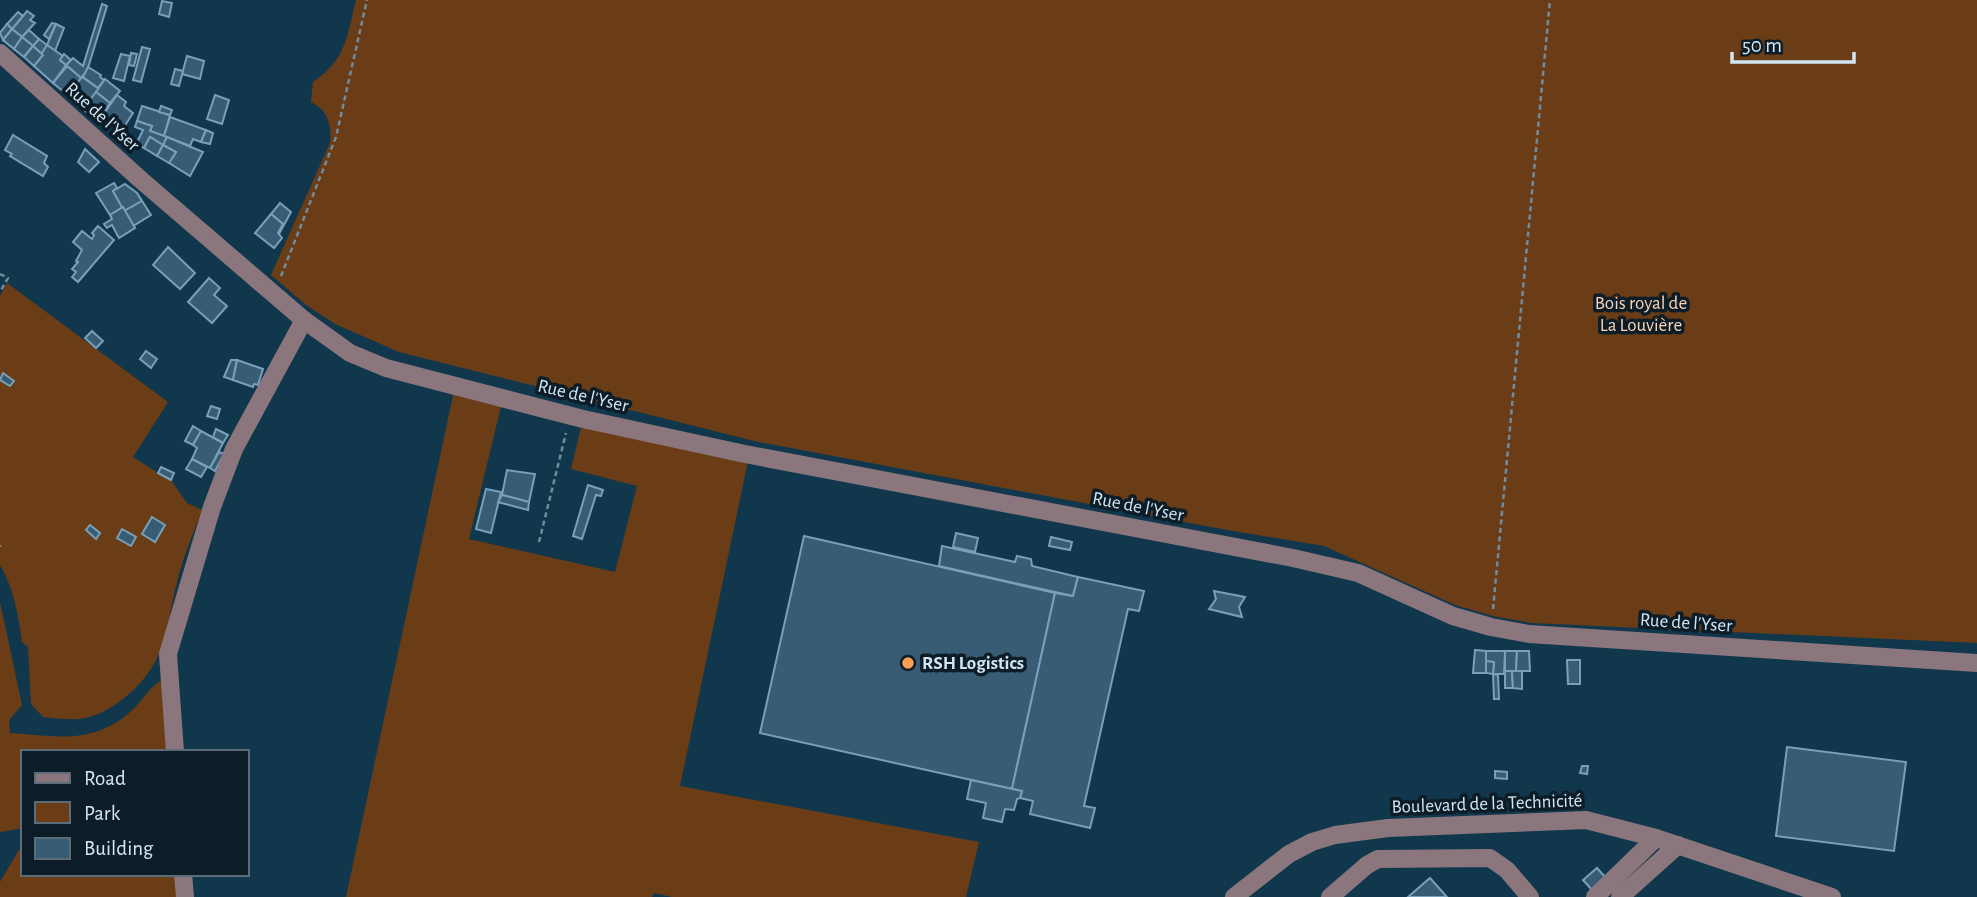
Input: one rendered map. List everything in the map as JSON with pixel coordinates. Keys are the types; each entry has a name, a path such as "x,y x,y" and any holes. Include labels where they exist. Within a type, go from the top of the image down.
{"street":[{"name":"Rue de l'Yser","path":"0,54 304,320 350,353 386,368 571,415 745,454 1293,558 1358,573 1453,616 1529,635 1977,663"},
{"path":"175,750 168,654 212,507 234,449 304,320"},
{"name":"Boulevard de la Technicité","path":"1234,897 1289,853 1312,842 1359,831 1586,820 1657,838 1832,897"},
{"path":"1595,897 1657,838"},
{"path":"1620,897 1678,845"},
{"path":"1330,897 1367,865 1378,859 1490,858 1507,870 1531,897"},
{"path":"183,876 185,897"}],"path":[{"path":"273,294 337,136 367,0"},
{"path":"1493,616 1550,0"},
{"path":"0,274 8,278 0,292"},
{"path":"539,542 571,415"}],"green space":[{"name":"Bois royal de La Louvière","path":"356,0 1977,0 1977,643 1531,623 1493,616 1455,605 1324,546 754,441 399,352 335,324 306,305 271,275 330,143 328,119 317,105 311,102 313,82 324,74 339,56"},
{"path":"7,283 168,402 133,457 172,482 187,503 202,510 182,564 166,634 155,662 130,693 109,708 86,718 43,717 31,704 28,647 22,642 12,593 0,565 0,296"},
{"path":"455,386 503,398 469,539 615,572 637,486 571,469 583,419 748,461 680,786 979,842 966,897 672,897 654,893 652,897 346,897"},
{"path":"0,602 22,705 9,720 10,733 72,736 101,730 129,713 164,679 170,750 21,750 21,828 0,832"},
{"path":"21,846 21,876 178,876 180,897 0,897 0,882"}],"building":[{"path":"162,1 172,3 169,17 159,14"},
{"path":"102,4 107,6 87,71 81,78 66,65 73,58 83,66"},
{"path":"27,11 34,16 30,20 35,23 22,37 12,29"},
{"path":"18,12 23,16 12,29 7,24"},
{"path":"52,23 56,24 49,39 44,35"},
{"path":"7,24 12,29 3,40 0,33"},
{"path":"56,24 64,28 55,51 47,45"},
{"path":"12,29 22,37 14,49 3,40"},
{"path":"29,30 39,39 33,46 22,37"},
{"path":"22,37 33,46 24,57 14,49"},
{"path":"39,39 47,45 43,55 33,46"},
{"path":"47,45 63,56 60,60 66,65 53,83 34,66"},
{"path":"33,46 43,55 34,66 24,57"},
{"path":"142,47 150,49 141,82 133,80"},
{"path":"131,53 137,54 134,66 129,65"},
{"path":"64,54 71,60 66,65 60,60"},
{"path":"121,54 130,56 124,81 113,78"},
{"path":"187,56 204,61 200,79 182,74"},
{"path":"67,66 81,78 68,95 53,83"},
{"path":"88,67 104,80 98,88 83,77"},
{"path":"175,69 183,71 179,86 171,84"},
{"path":"82,77 99,89 83,109 68,95"},
{"path":"105,79 120,91 110,103 96,92"},
{"path":"96,92 110,103 98,121 83,109"},
{"path":"117,95 133,113 122,130 103,115"},
{"path":"215,95 229,100 222,124 207,119"},
{"path":"142,106 170,115 164,136 150,131 152,126 137,121"},
{"path":"161,106 172,110 170,115 159,112"},
{"path":"170,117 206,130 201,142 193,139 190,146 164,136"},
{"path":"137,121 152,126 150,131 167,137 163,145 150,137 144,148 136,144 143,130 135,127"},
{"path":"206,130 213,133 210,144 201,142"},
{"path":"13,135 47,156 44,163 48,167 43,176 10,156 12,154 5,150"},
{"path":"150,137 163,145 157,156 144,148"},
{"path":"167,137 203,152 190,176 169,163 176,152 163,145"},
{"path":"163,145 176,152 169,163 157,156"},
{"path":"85,149 99,162 89,172 78,162"},
{"path":"114,183 117,188 113,191 123,207 110,215 96,193"},
{"path":"125,184 137,193 142,201 124,211 113,191"},
{"path":"142,201 151,215 133,226 124,211"},
{"path":"280,203 291,212 279,234 283,224 271,214"},
{"path":"123,207 135,228 119,238 112,225 107,228 104,224 112,219 110,215"},
{"path":"271,214 283,224 278,233 282,238 274,248 255,233"},
{"path":"98,226 114,240 78,282 72,277 76,272 72,269 82,250 73,242 82,231 92,239 92,233"},
{"path":"168,247 195,273 180,289 153,265"},
{"path":"209,278 220,288 214,295 227,306 212,323 188,302"},
{"path":"92,331 103,341 96,348 85,338"},
{"path":"146,351 157,359 151,368 140,359"},
{"path":"231,360 237,360 233,380 224,377"},
{"path":"237,360 263,369 258,385 254,384 253,387 233,380"},
{"path":"3,373 14,381 10,386 0,380"},
{"path":"211,406 220,409 217,419 207,416"},
{"path":"193,426 201,431 193,445 185,441"},
{"path":"216,429 228,435 223,443 213,437"},
{"path":"201,431 223,443 210,468 192,459 197,448 193,445"},
{"path":"219,452 224,454 215,471 210,468"},
{"path":"192,459 207,467 201,477 186,469"},
{"path":"161,467 174,473 171,480 158,473"},
{"path":"507,470 535,474 529,502 502,495"},
{"path":"588,485 603,490 601,496 596,495 582,539 573,536"},
{"path":"486,489 501,492 491,533 476,529"},
{"path":"502,495 529,502 528,510 498,502"},
{"path":"152,517 165,525 155,542 142,534"},
{"path":"90,525 100,533 96,539 86,530"},
{"path":"122,529 136,537 131,546 117,538"},
{"path":"956,533 978,538 975,552 953,547"},
{"name":"RSH Logistics","path":"804,536 1055,593 1012,789 760,733"},
{"path":"1051,537 1072,542 1070,550 1049,546"},
{"path":"942,546 1015,562 1017,556 1031,559 1032,566 1078,577 1073,596 939,566"},
{"path":"1078,577 1144,591 1139,611 1128,609 1084,806 1095,808 1090,828 1030,814 1033,801 1020,798 1022,791 1012,789 1055,593 1073,596"},
{"path":"1214,591 1245,597 1239,607 1242,617 1209,609 1216,599"},
{"path":"1475,650 1486,651 1486,673 1473,673"},
{"path":"1486,651 1505,651 1504,674 1493,674 1494,662 1486,661"},
{"path":"1505,651 1517,651 1516,671 1505,671"},
{"path":"1517,651 1529,651 1530,671 1516,671"},
{"path":"1567,660 1580,660 1580,684 1568,684"},
{"path":"1486,661 1494,662 1493,674 1486,673"},
{"path":"1505,671 1512,671 1513,688 1505,688"},
{"path":"1512,671 1522,671 1522,689 1513,688"},
{"path":"1493,674 1498,675 1499,699 1494,699"},
{"path":"1787,747 1906,762 1894,851 1776,836"},
{"path":"1582,766 1588,766 1587,774 1580,773"},
{"path":"1495,771 1507,772 1507,779 1495,778"},
{"path":"971,780 1022,791 1014,810 1005,809 1002,822 983,818 986,803 967,799"},
{"path":"1597,868 1607,879 1593,891 1583,880"},
{"path":"1430,878 1447,897 1408,897"}],"place":[{"name":"RSH Logistics","path":"908,663"}]}
